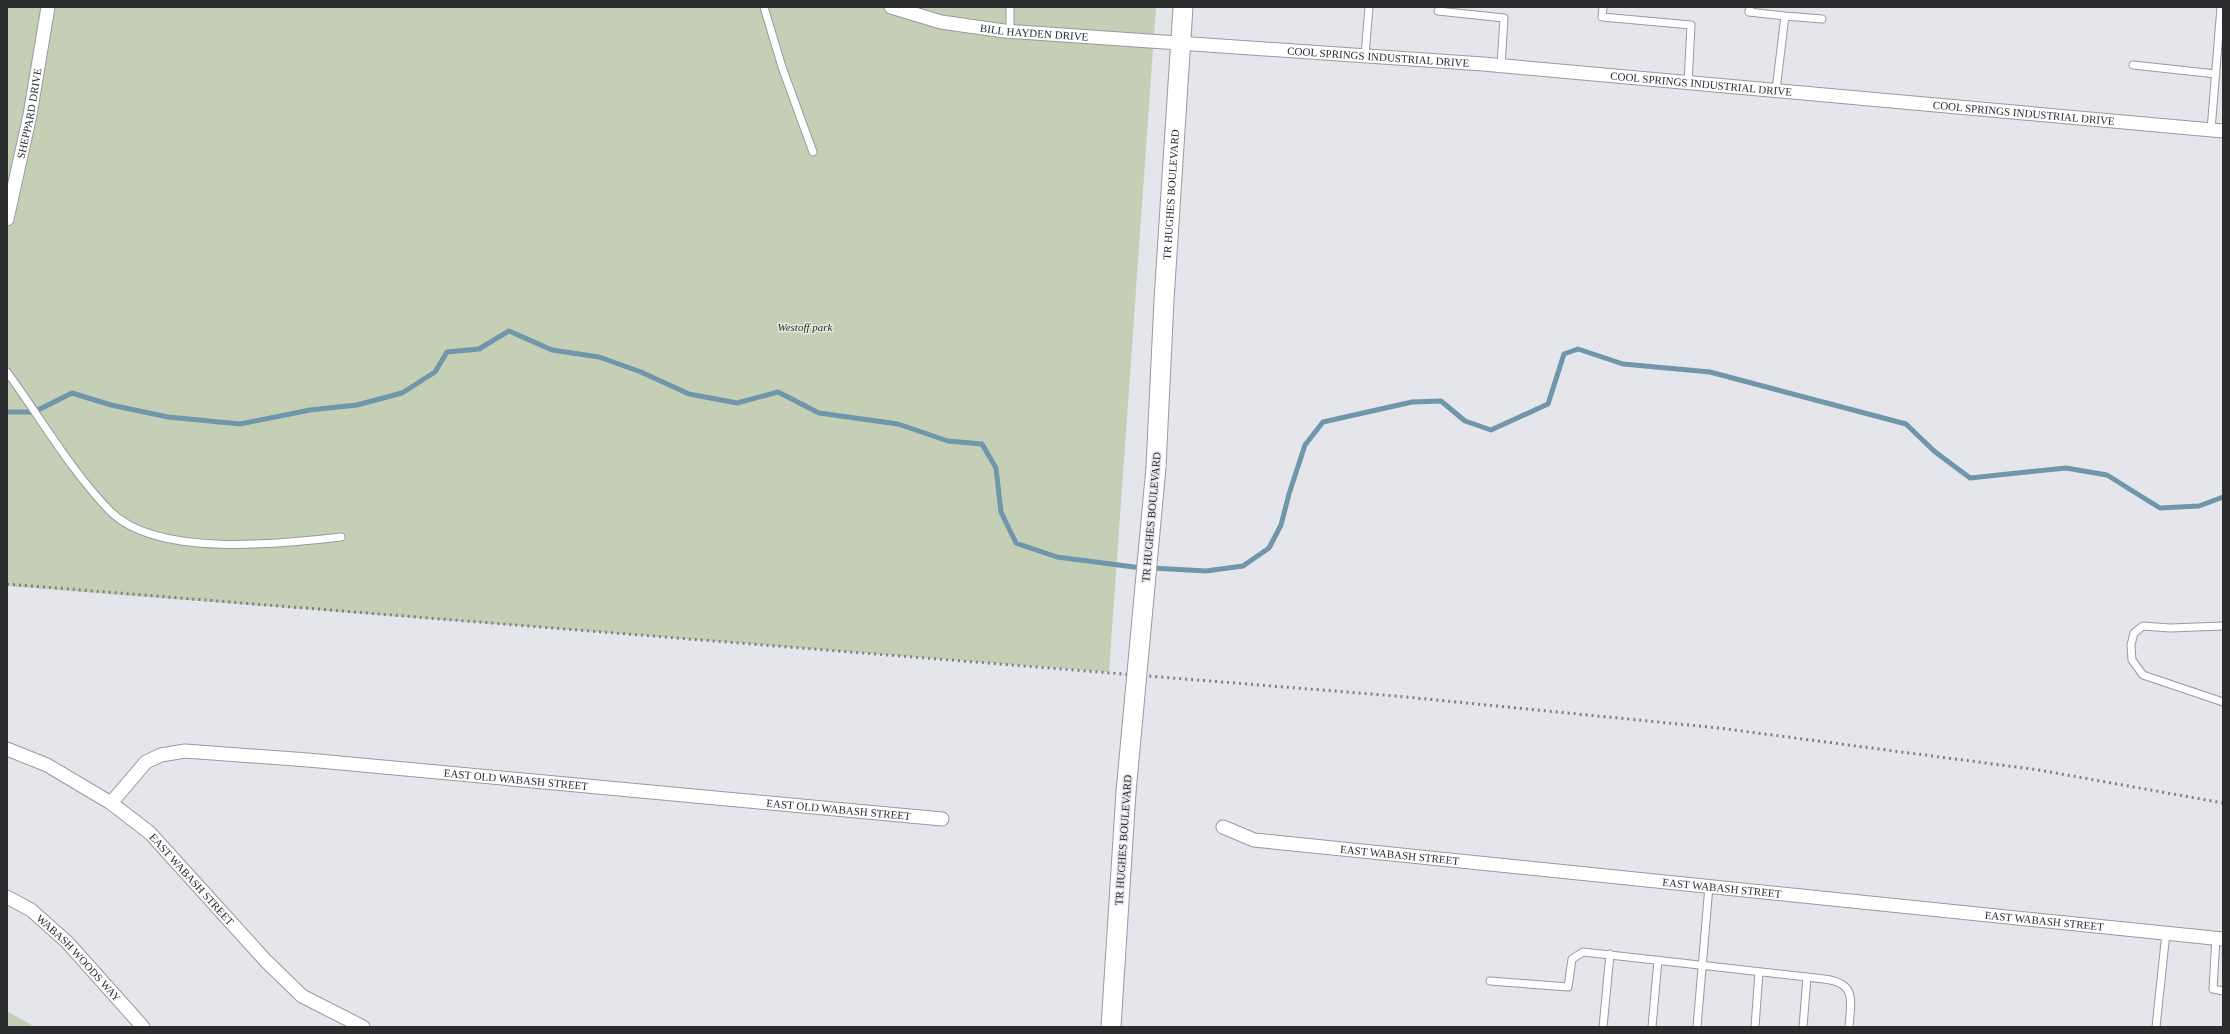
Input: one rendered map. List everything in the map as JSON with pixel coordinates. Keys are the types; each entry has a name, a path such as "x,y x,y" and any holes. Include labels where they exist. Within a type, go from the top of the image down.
{"main road":[{"name":"TR HUGHES BOULEVARD","path":"1111,1027 1126,792 1156,467 1183,7"}],"street":[{"name":"SHEPPARD DRIVE","path":"7,219 30,115 48,7"},
{"name":"BILL HAYDEN DRIVE","path":"891,7 941,22 1010,31 1180,42"},
{"name":"COOL SPRINGS INDUSTRIAL DRIVE","path":"1180,42 1501,66 2217,130"},
{"name":"EAST WABASH STREET","path":"7,749 47,765 111,803 150,833 266,961 302,996 363,1027"},
{"name":"EAST OLD WABASH STREET","path":"111,803 146,762 161,755 184,751 324,761 942,819"},
{"name":"EAST WABASH STREET","path":"1223,827 1254,840 2220,938"},
{"name":"WABASH WOODS WAY","path":"7,897 31,910 67,942 143,1027"}],"lane":[{"path":"765,7 782,67 813,152"},
{"path":"1010,7 1010,31"},
{"path":"1365,55 1369,7"},
{"path":"1603,7 1602,17 1691,25 1688,83"},
{"path":"1750,7 1749,12 1822,19"},
{"path":"2217,130 2216,74 2221,7"},
{"path":"1438,11 1459,10 1504,18 1501,66"},
{"path":"1776,90 1785,16"},
{"path":"2133,65 2216,74"},
{"path":"7,372 78,472 111,512 136,529 172,538 210,544 281,544 341,537"},
{"path":"2223,626 2170,628 2143,626 2134,633 2131,645 2132,660 2143,675 2223,702"},
{"path":"1697,1027 1709,886"},
{"path":"2156,1027 2166,933"},
{"path":"2220,938 2213,990 2223,991"},
{"path":"1490,982 1568,987 1572,959 1577,954 1583,952 1807,977 1838,981 1846,986 1851,997 1848,1027"},
{"path":"1603,1027 1610,954"},
{"path":"1652,1027 1658,960"},
{"path":"1755,1027 1759,972"},
{"path":"1803,1027 1807,977"}],"green space":[{"name":"Westoff park","path":"7,7 1156,7 1109,672 7,586"},
{"path":"7,1011 35,1027 7,1027"}],"waterway":[{"path":"7,412 34,412 72,393 111,405 168,417 240,424 310,410 357,405 402,393 435,372 447,352 479,349 509,331 552,350 599,357 641,372 689,394 737,403 778,392 819,413 898,424 948,441 982,444 996,468 1001,512 1016,543 1057,557 1134,567 1206,571 1243,566 1269,548 1281,525 1289,494 1305,445 1323,422 1412,402 1441,401 1465,421 1491,430 1548,404 1564,354 1578,349 1623,364 1710,372 1906,424 1934,451 1970,478 2066,468 2107,475 2160,508 2199,506 2223,497"}],"railway":[{"path":"7,584 1396,696 1719,728 2039,770 2223,803"}]}
